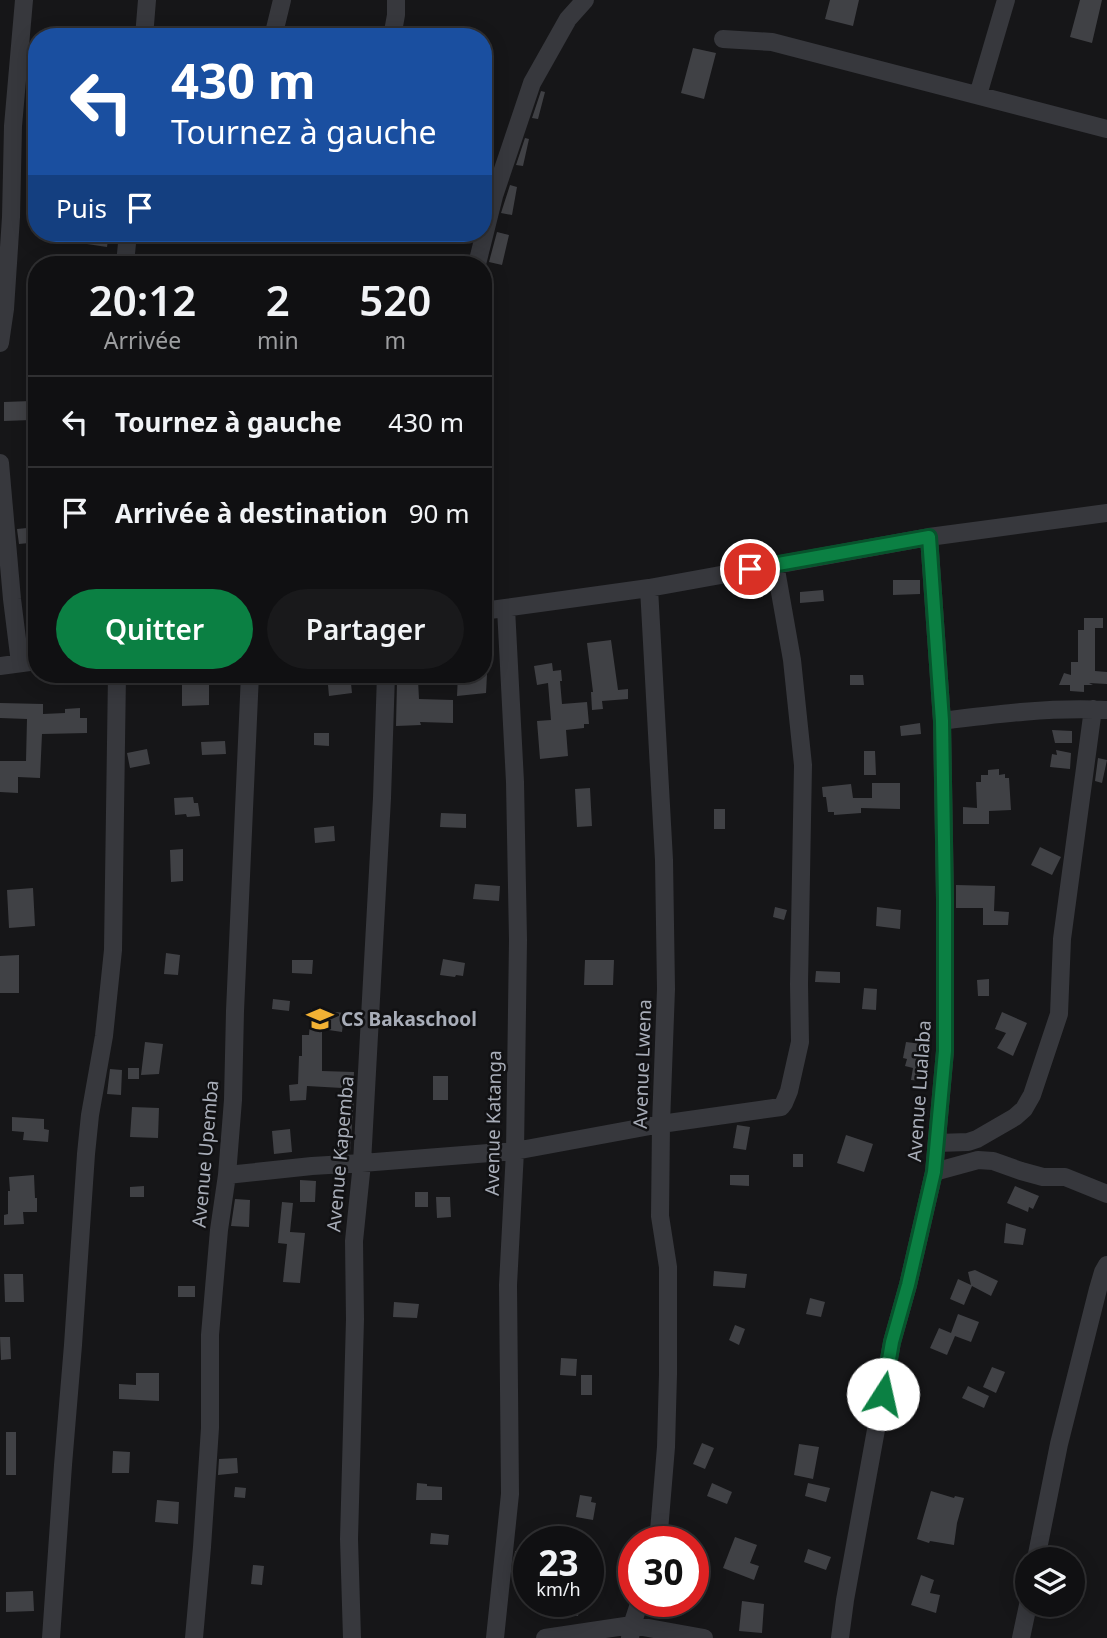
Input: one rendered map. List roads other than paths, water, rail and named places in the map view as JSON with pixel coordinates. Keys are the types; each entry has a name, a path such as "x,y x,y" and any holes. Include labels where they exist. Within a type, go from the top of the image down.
{"street":[{"path":"0,343 5,309 13,126 24,0"},
{"path":"145,28 147,0"},
{"path":"275,28 282,0"},
{"path":"394,28 396,0"},
{"path":"492,204 532,83 568,19 584,0"},
{"path":"978,95 1006,0"},
{"path":"723,39 772,42 1107,129"},
{"path":"0,463 12,599 28,658"},
{"path":"492,610 649,588 929,537 1107,513"},
{"name":"Avenue Lualaba","path":"840,1638 892,1342 934,1172 945,1051 942,721 929,537"},
{"path":"227,1175 515,1151 661,1124 781,1107 789,1091 800,1042 803,765 792,660 775,564"},
{"name":"Avenue Lwena","path":"649,588 664,860 666,989 660,1216 668,1268 668,1374 666,1447 659,1526"},
{"name":"Avenue Katanga","path":"495,1638 510,1494 508,1285 515,1151 515,782 506,608"},
{"path":"0,666 28,662"},
{"path":"51,1638 86,1154 104,1036 113,950 117,683"},
{"name":"Avenue Upemba","path":"194,1638 210,1428 210,1335 233,1100 250,683"},
{"name":"Avenue Kapemba","path":"352,1638 349,1539 354,1241 362,1163 386,683"},
{"path":"937,1143 977,1139 1015,1117 1024,1109 1032,1095 1059,1014 1062,939 1100,710 1070,708 942,721"},
{"path":"934,1172 978,1160 993,1161 1043,1177 1065,1177 1107,1194"},
{"path":"1038,1547 1059,1444 1098,1289 1107,1265"},
{"path":"1021,1638 1025,1617"},
{"path":"545,1638 631,1631 704,1638"}],"place":[{"name":"CS Bakaschool","path":"320,1019"}]}
